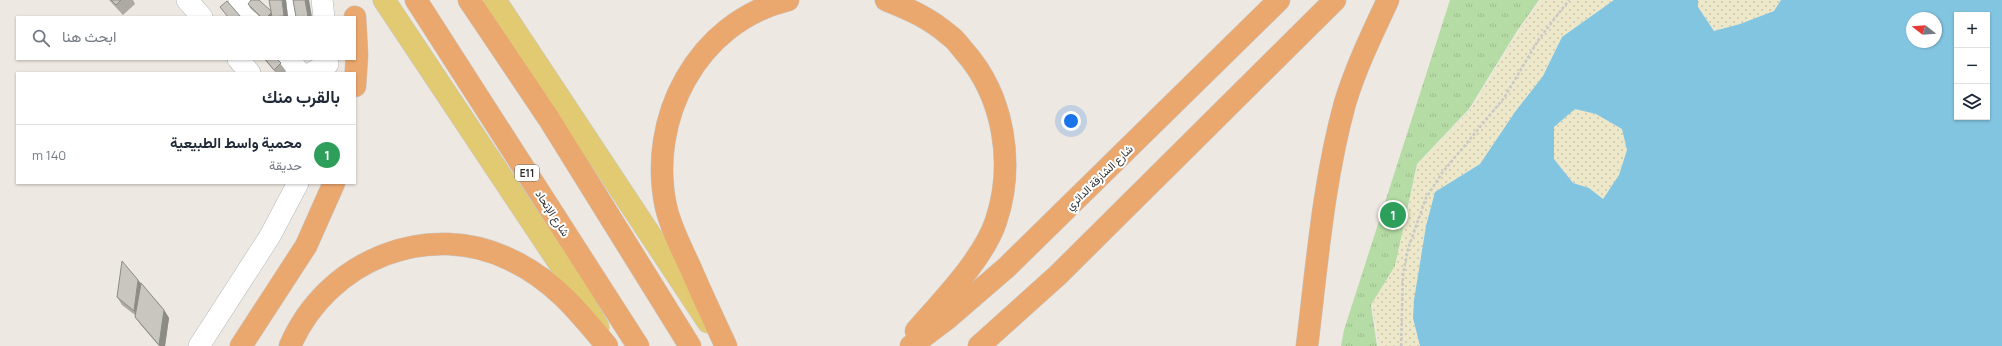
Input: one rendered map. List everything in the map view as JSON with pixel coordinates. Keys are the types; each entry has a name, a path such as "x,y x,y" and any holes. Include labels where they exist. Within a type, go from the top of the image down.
{"highway":[{"path":"353,0 355,16"},
{"name":"شارع الإتحاد","path":"416,0 638,346"},
{"path":"469,0 549,119 690,346"},
{"path":"725,346 679,243 667,208 662,179 663,146 669,116 677,95 696,61 717,38 741,20 776,3 788,0"},
{"path":"886,0 917,12 951,36 976,65 995,101 1005,141 1005,182 996,222 978,256 949,294 902,346"},
{"name":"شارع الشارقة الدائري","path":"911,346 948,318 1007,267 1279,0"},
{"path":"979,346 1058,274 1335,0"},
{"path":"1307,346 1326,194 1333,156 1346,103 1364,49 1388,0"},
{"path":"356,36 356,72"},
{"path":"241,346 306,246 334,184"},
{"path":"290,346 295,334 312,309 333,286 357,268 385,253 417,245 451,243 484,249 513,260 550,283 577,309 608,346"}],"main road":[{"path":"384,0 575,287 608,346"},
{"path":"495,0 725,346"}],"lane":[{"path":"187,0 201,16"},
{"path":"239,0 252,16"},
{"path":"291,0 294,16"},
{"path":"322,0 324,16"},
{"path":"239,60 249,72"},
{"path":"289,60 299,72"},
{"path":"200,346 270,236 297,184"}],"path":[{"path":"1401,346 1406,261 1415,227 1426,198 1442,173 1504,98 1539,39 1569,0"}],"green space":[{"path":"1450,0 1539,0 1517,31 1469,109 1417,164 1395,266 1371,305 1377,346 1341,346 1344,330"}],"sand":[{"path":"1541,0 1614,0 1562,37 1543,76 1515,112 1480,164 1435,192 1426,226 1414,300 1413,318 1420,346 1379,346 1372,305 1395,266 1418,164 1470,110 1518,32"},
{"path":"1698,0 1781,0 1774,11 1740,24 1714,31 1698,7"},
{"path":"1575,109 1596,114 1622,129 1627,149 1619,175 1603,199 1589,188 1573,183 1554,159 1554,127"}],"water":[{"path":"1614,0 1698,0 1698,7 1714,31 1740,24 1774,11 1781,0 2002,0 2002,346 1420,346 1413,318 1414,300 1426,226 1435,192 1480,164 1515,112 1543,76 1562,37","holes":["1575,109 1596,114 1622,129 1627,150 1619,175 1603,199 1589,188 1573,183 1554,159 1554,127"]}],"building":[{"path":"111,0 121,0 116,5"},
{"path":"251,0 259,0 272,12 268,16 260,16 248,4"},
{"path":"269,0 282,0 284,16 272,16"},
{"path":"293,0 305,0 308,16 296,16"},
{"path":"227,1 240,16 227,16 220,7"},
{"path":"266,60 278,60 281,63 274,70"},
{"path":"122,261 138,280 134,311 117,297"},
{"path":"141,283 164,310 159,345 135,317"}],"place":[{"name":"محمية واسط الطبيعية","path":"1393,215"}]}
